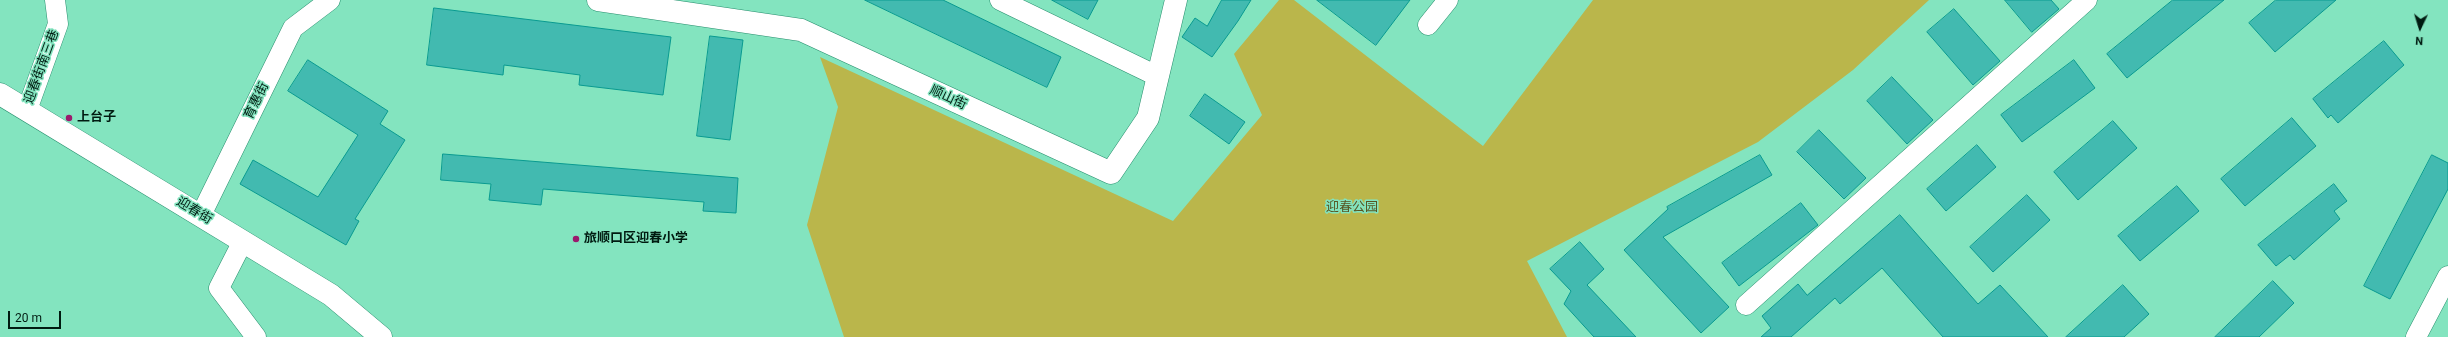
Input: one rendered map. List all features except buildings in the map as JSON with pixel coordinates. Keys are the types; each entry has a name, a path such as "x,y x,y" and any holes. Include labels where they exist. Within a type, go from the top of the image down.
{"street":[{"name":"迎春街南三巷","path":"26,110 58,24 55,0"},
{"name":"育惠街","path":"201,215 293,28 330,0"},
{"name":"顺山街","path":"598,0 801,30 1111,173 1148,118 1176,0"},
{"path":"1000,0 1157,76"},
{"path":"1428,25 1448,0"},
{"path":"1746,305 2088,0"},
{"name":"迎春街","path":"0,94 332,295 381,337"},
{"path":"243,241 219,288 256,337"},
{"path":"2416,337 2448,276"}],"green space":[{"name":"迎春公园","path":"1279,0 1294,0 1483,146 1593,0 1929,0 1853,70 1758,142 1527,261 1567,337 844,337 807,225 838,107 820,57 1173,221 1262,115 1234,54"}],"place":[{"name":"上台子","path":"69,118"},
{"name":"旅顺口区迎春小学","path":"576,239"}]}
